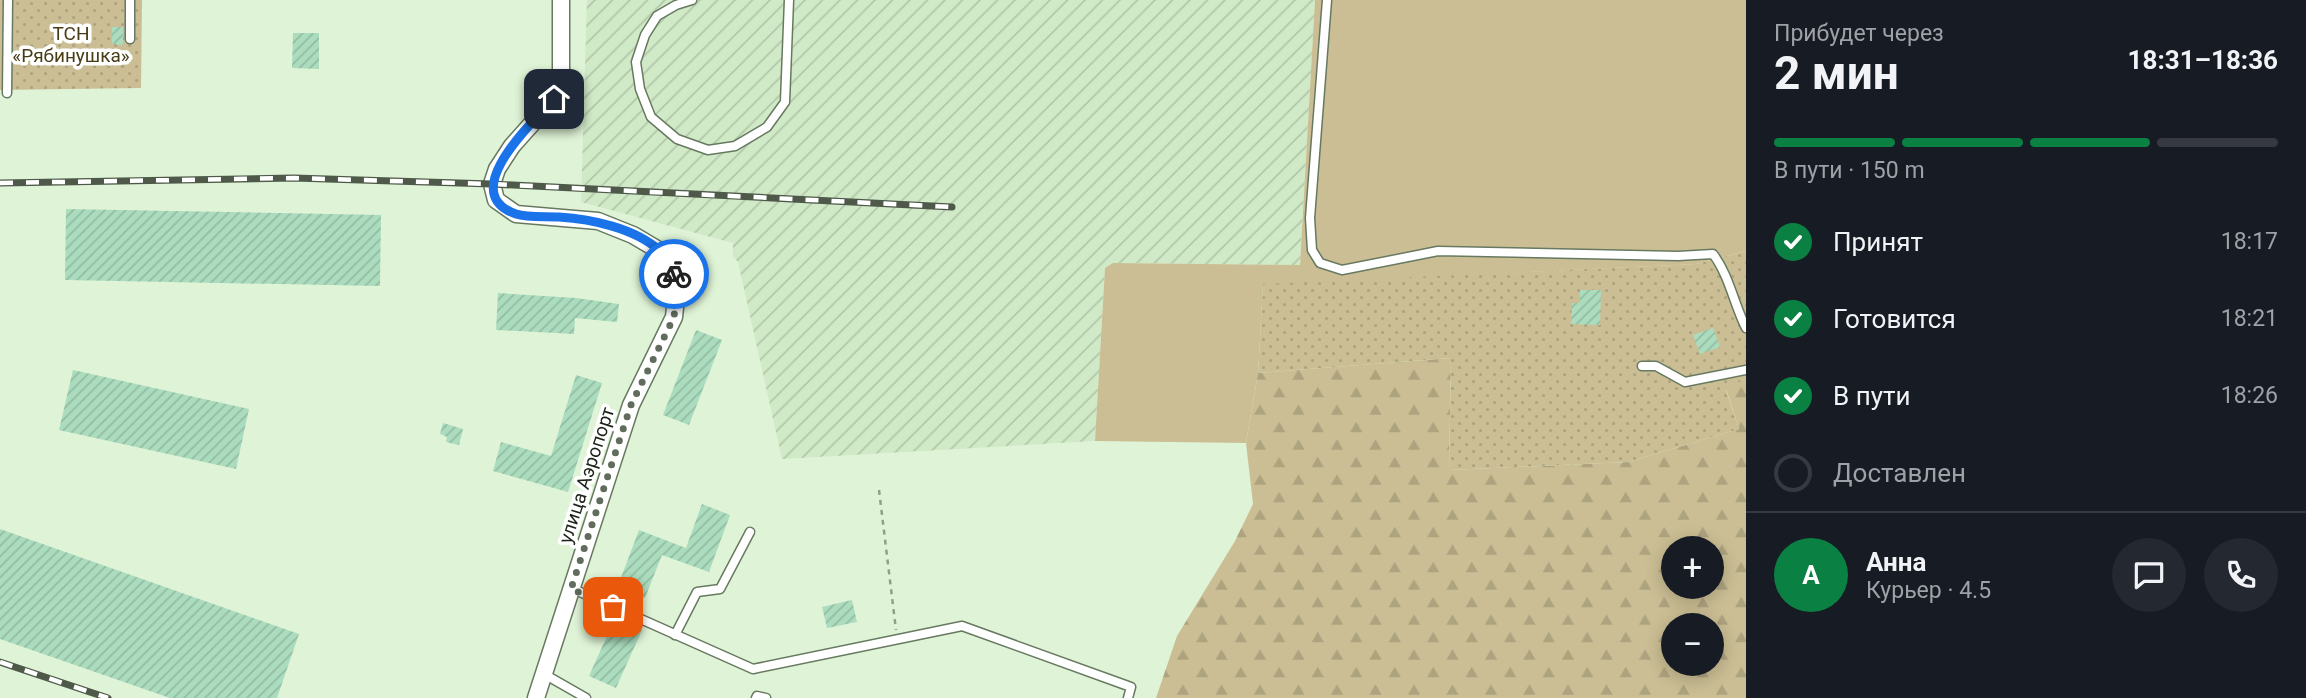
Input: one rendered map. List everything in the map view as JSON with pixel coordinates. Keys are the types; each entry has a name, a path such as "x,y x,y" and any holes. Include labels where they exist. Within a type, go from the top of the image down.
{"street":[{"name":"улица Аэропорт","path":"536,698 631,405 674,317 677,289 673,273 660,251 633,235 598,221 516,214 496,200 492,184 497,169 512,146 554,99 561,75 561,0"}],"lane":[{"path":"7,93 8,0"},
{"path":"130,0 130,39"},
{"path":"692,0 676,5 657,16 645,35 636,62 640,89 651,117 677,139 708,150 735,146 767,127 785,102 789,0"},
{"path":"1327,0 1310,218 1312,250 1320,263 1342,270 1438,251 1678,256 1713,254 1721,265 1746,328"},
{"path":"1642,366 1656,366 1685,382 1746,370"},
{"path":"675,635 697,592 720,589 750,531"},
{"path":"571,589 752,669 962,626 1131,687 1128,698"},
{"path":"544,674 586,698"},
{"path":"756,698 766,698"}],"path":[{"path":"879,490 897,640"}],"shaded area":[{"path":"587,0 1315,0 1300,265 1114,263 1105,268 1095,441 782,459 738,262 733,256 733,243 581,202"}],"green space":[{"name":"ТСН «Рябинушка»","path":"0,0 142,0 141,88 0,90"},
{"path":"1315,0 1746,0 1746,251 1696,264 1263,285 1258,373 1246,443 1095,441 1105,268 1113,263 1300,265"},
{"path":"1746,251 1746,378 1726,390 1739,429 1628,462 1449,470 1451,358 1258,373 1263,284 1696,264"},
{"path":"1451,358 1449,470 1628,462 1739,429 1726,389 1746,378 1746,698 1156,698 1177,636 1235,541 1253,504 1246,443 1258,373"}],"building":[{"path":"112,27 123,27 123,45 112,44"},
{"path":"293,33 319,33 319,69 292,68"},
{"path":"66,209 381,215 380,286 65,280"},
{"path":"1580,290 1601,290 1600,325 1571,324 1572,303 1580,303"},
{"path":"498,293 619,304 617,322 575,318 574,334 496,330"},
{"path":"1713,328 1720,347 1700,354 1693,335"},
{"path":"696,330 722,340 689,425 663,415"},
{"path":"73,370 249,409 236,469 59,430"},
{"path":"576,375 602,383 568,492 493,471 501,442 551,456"},
{"path":"443,423 463,429 459,445 446,442 447,437 440,434"},
{"path":"702,504 730,515 709,572 662,555 645,598 617,588 639,530 686,548"},
{"path":"0,529 299,634 277,698 170,698 0,639"},
{"path":"852,600 857,622 827,628 822,607"},
{"path":"615,618 642,630 616,688 589,676"}],"railway":[{"path":"0,183 294,178 492,184 952,207"},
{"path":"0,662 108,698"}],"way so far":[{"path":"613,607 571,589 631,405 674,317 677,289 674,274"}],"route":[{"path":"554,99 512,146 497,169 492,184 496,200 516,214 598,221 633,235 660,251 674,274"}]}
